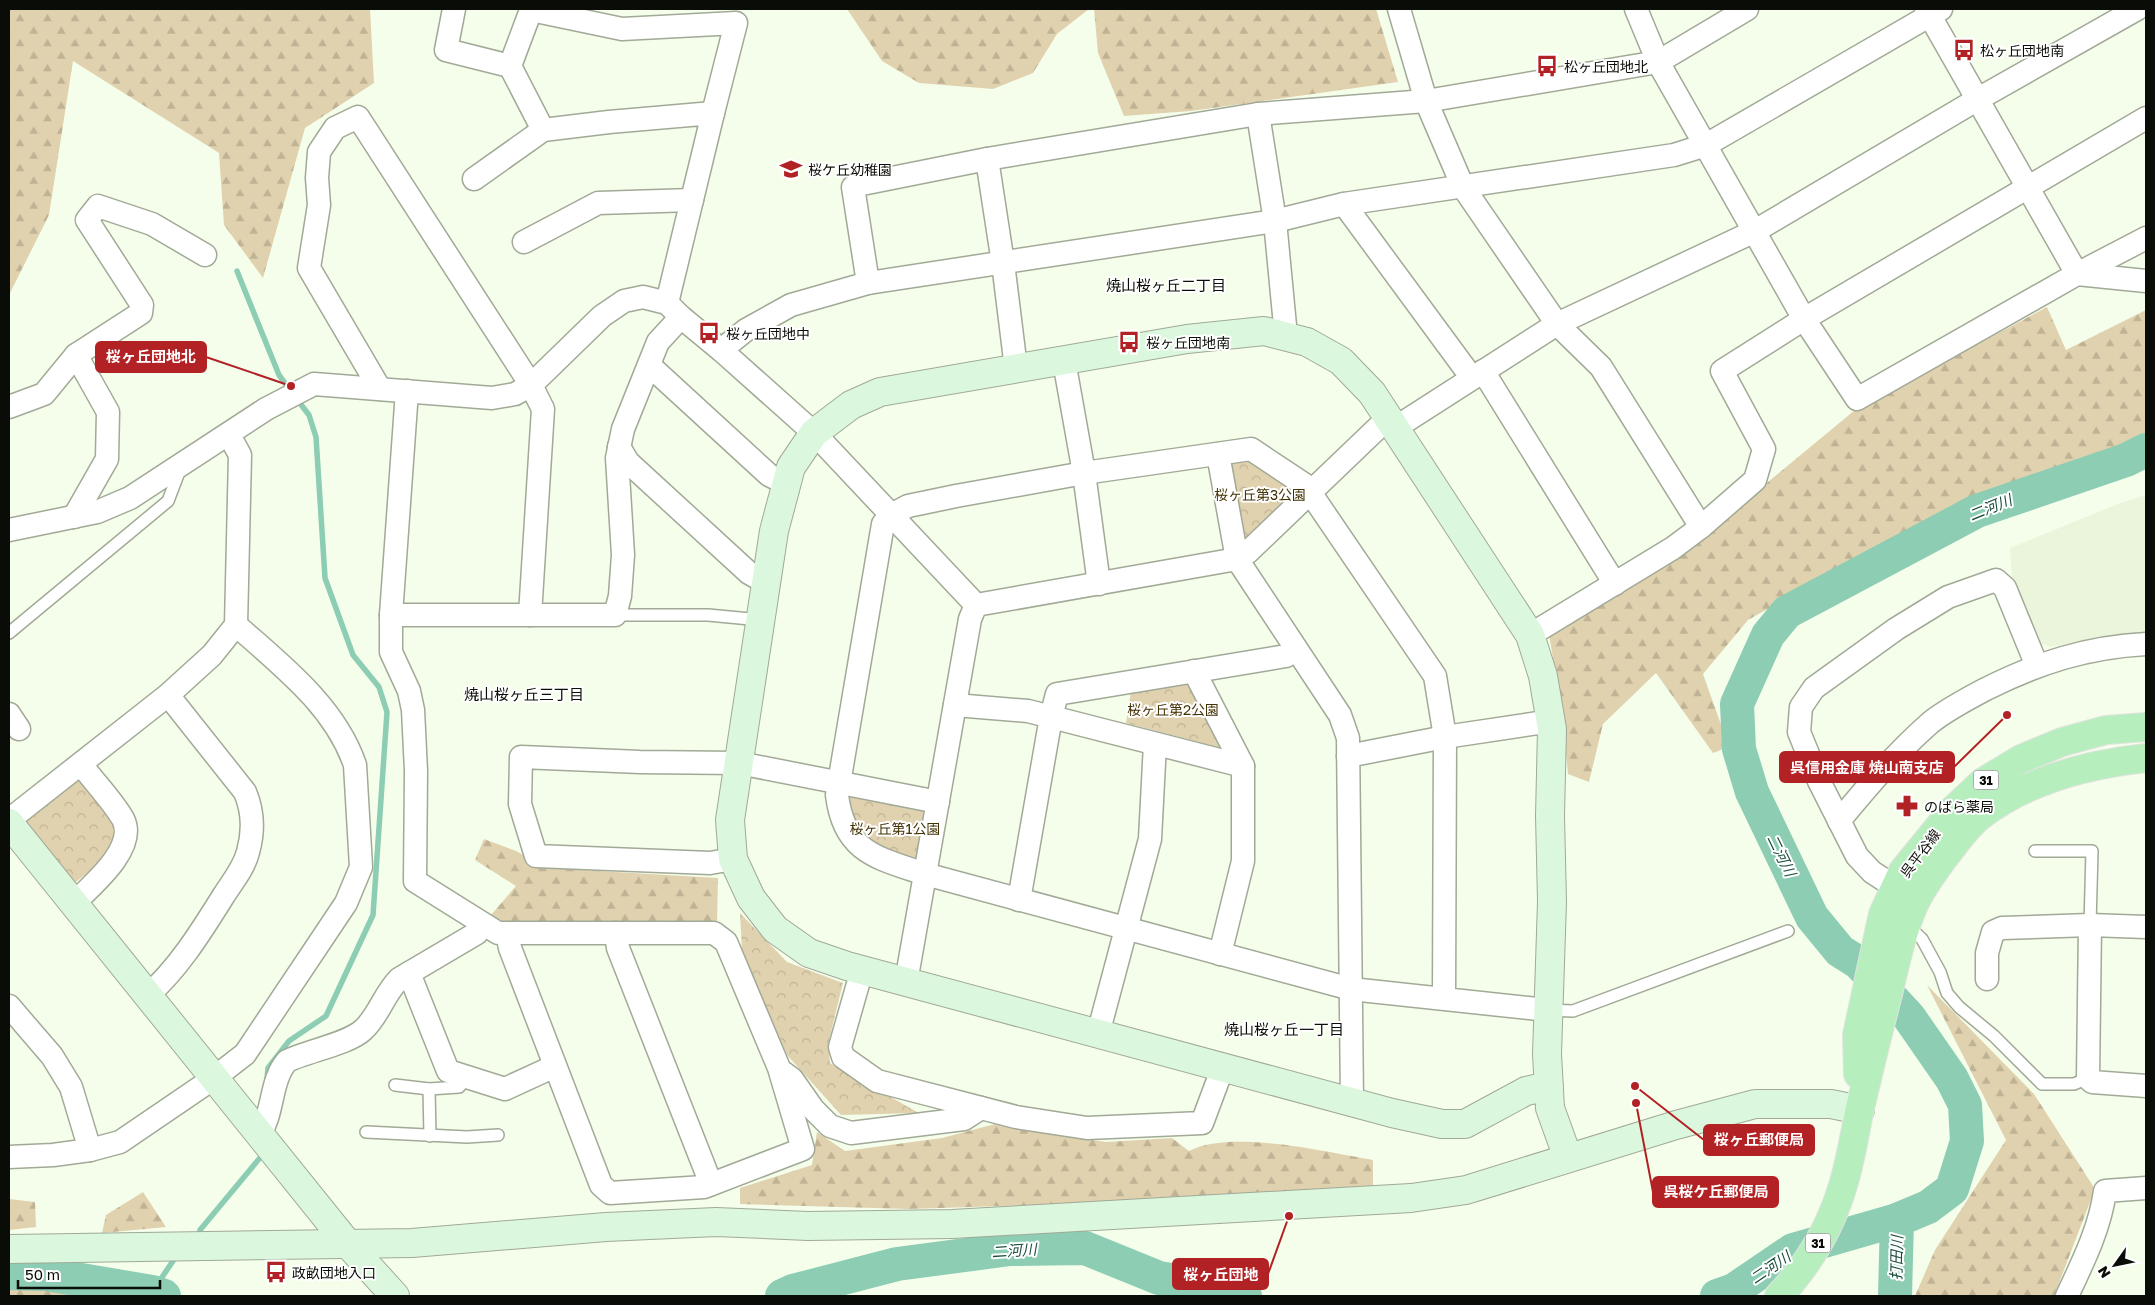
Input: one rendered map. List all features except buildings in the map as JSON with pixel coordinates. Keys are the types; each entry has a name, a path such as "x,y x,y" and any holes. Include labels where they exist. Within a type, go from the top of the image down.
{"main road":[{"name":"呉平谷線","path":"1779,1296 1792,1282 1816,1248 1832,1215 1844,1182 1860,1110 1865,1044 1897,925 1895,887 1904,871 1951,812 1982,782 1999,771 2021,759 2062,742 2106,730 2146,727"},
{"name":"呉平谷線","path":"1897,925 1913,906 1929,878 1965,830 1980,816 2014,794 2070,773 2114,762 2146,758"}],"street":[{"path":"454,9 446,50 510,66"},
{"path":"1399,9 1426,100 1463,187 1557,324 1601,367 1702,527"},
{"path":"1636,9 1658,62 1804,319 1857,399 2078,274 2146,238"},
{"path":"868,283 854,188 857,185 988,159 1258,114 1426,100 1658,62 1747,9"},
{"path":"976,605 1237,559 1248,552 1310,492 1392,423 1478,375 1557,324 1755,231 1978,99 2137,9"},
{"path":"391,615 615,615 620,596 623,555 617,458 619,448 623,429 658,342 674,310 692,200 736,23 622,29 531,10 510,66 543,130"},
{"path":"721,350 746,330 790,305 868,283 1275,221 1344,204 1674,155 1706,145 1932,11 1978,99 2078,274"},
{"path":"474,179 543,130 714,113"},
{"path":"1258,114 1275,221 1286,336"},
{"path":"380,390 309,268 319,205 317,178 319,152 335,128 358,117 531,385 543,410 530,615"},
{"path":"1530,635 1673,548 1702,527 1755,480 1764,449 1722,371 1804,319 2146,118"},
{"path":"988,159 1004,263 1016,368"},
{"path":"524,242 598,203 692,200"},
{"path":"1344,204 1478,375 1616,584"},
{"path":"9,406 44,394 76,355 141,314 142,305 88,220 98,206 152,224 205,255"},
{"path":"2078,274 2146,281"},
{"path":"9,530 98,512 130,498 288,397 314,384 492,398 515,394 531,385 602,316 624,301 643,297 674,310 814,433 976,605"},
{"path":"1549,1086 1526,1091 1465,1124 1442,1124 1352,1102 862,970 809,953 775,929 751,898 733,859 730,820 774,531 791,467 814,433 851,405 880,392 1187,339 1264,331 1308,342 1341,361 1372,393 1530,635 1543,676 1551,721 1552,902 1546,1054 1549,1086 1550,1108 1568,1158"},
{"path":"74,517 107,459 108,412 76,355"},
{"path":"1064,360 1084,473 1099,584"},
{"path":"649,365 769,475 787,484"},
{"path":"407,392 390,652 409,691 414,710 416,771 415,881 498,933 507,933 714,933 726,942 779,1068 803,1149 704,1187 610,1193 601,1185 510,948 507,933"},
{"path":"229,435 240,455 236,625 212,655 168,695 9,822 347,1244 396,1296"},
{"path":"619,448 628,462 749,573 767,583"},
{"path":"1444,999 1445,737 1435,676 1305,485 1251,449 1084,473 908,506 891,515 883,524 836,795 838,811 846,829 858,844 872,856 925,874 1351,989 1444,999 1547,1010"},
{"path":"1218,454 1237,559 1340,715 1348,738 1352,1102"},
{"path":"1895,887 1872,872 1859,858 1839,821 1819,781 1800,732 1801,707 1814,688 1896,630 1948,597 1996,580 2005,588 2037,666"},
{"path":"906,982 970,619 976,605"},
{"path":"9,1157 54,1155 90,1150 120,1142 214,1078 245,1054 346,903 361,867 355,765 350,750 328,714 287,671 236,625"},
{"path":"1839,821 1875,777 1932,722 1971,697 2021,671 2067,656 2119,645 2146,644"},
{"path":"1019,900 1051,717 1057,694 1286,656 1296,649"},
{"path":"1194,671 1242,766 1243,862 1220,954"},
{"path":"147,996 164,981 243,867 253,828 249,801 245,792 168,695"},
{"path":"955,705 1028,711 1242,766"},
{"path":"1348,756 1445,737 1551,721"},
{"path":"1098,1034 1150,839 1156,744"},
{"path":"733,859 710,862 536,856 520,804 521,756 640,762 739,764 938,802"},
{"path":"74,904 112,866 126,837 124,821 80,764"},
{"path":"265,1140 279,1070 287,1061 352,1037 364,1030 390,987 399,979 477,933 482,924"},
{"path":"1987,980 1987,953 1993,932 2002,928 2090,925 2146,927"},
{"path":"2090,925 2088,1078 2092,1082 2146,1086"},
{"path":"616,933 618,948 711,1184"},
{"path":"862,970 840,1047 843,1057 877,1081 980,1108 1087,1128 1202,1123 1223,1067"},
{"path":"409,973 448,1071 505,1089 555,1066"},
{"path":"9,1006 52,1056 71,1087 90,1150"},
{"path":"779,1068 792,1079 813,1109 830,1126 851,1133 964,1119 980,1108"},
{"path":"9,1249 412,1242 606,1227 716,1222 808,1226 952,1224 1411,1198 1466,1190 1676,1125 1755,1104 1831,1104 1860,1110"},
{"path":"2067,1296 2092,1240 2103,1205 2105,1191 2146,1188"}],"lane":[{"path":"9,633 168,501 181,466"},
{"path":"615,615 708,615 761,620"},
{"path":"2035,851 2092,851 2090,925"},
{"path":"1897,925 1922,939 1940,972 1947,993 1959,1007 1994,1036 2042,1084 2074,1084 2088,1078"},
{"path":"1547,1010 1573,1011 1788,930"},
{"path":"395,1085 429,1089 459,1087 467,1078"},
{"path":"429,1089 430,1136"},
{"path":"366,1132 430,1136 498,1135"}],"shaded area":[{"path":"2146,496 2146,634 2114,635 2051,647 2038,643 2012,580 2010,548 2123,502"}],"green space":[{"path":"9,9 370,9 374,83 305,128 263,278 224,225 219,153 73,61 49,215 9,295"},
{"path":"847,9 1089,9 1057,34 1033,73 993,89 919,83 882,61"},
{"path":"1094,9 1376,9 1398,82 1191,111 1124,116 1098,53"},
{"path":"2047,307 2066,350 2146,310 2146,438 1917,525 1748,620 1703,674 1729,747 1713,753 1656,673 1603,724 1589,782 1568,774 1561,704 1549,635 1687,549 1855,410"},
{"name":"桜ヶ丘第3公園","path":"1250,453 1302,491 1242,548 1228,460"},
{"name":"桜ヶ丘第2公園","path":"1188,679 1221,748 1126,723 1131,691"},
{"path":"78,776 113,822 113,838 105,860 73,884 25,822"},
{"name":"桜ヶ丘第1公園","path":"843,791 931,807 918,867 863,842"},
{"path":"484,839 516,851 548,868 718,878 717,924 501,922 491,915 516,886 475,860"},
{"path":"740,913 787,962 843,983 828,1044 830,1063 919,1113 841,1115 787,1055 742,951"},
{"path":"1927,985 2034,1094 2095,1189 2054,1296 1915,1296 1935,1250 2006,1140"},
{"path":"995,1124 1106,1142 1172,1138 1189,1151 1207,1145 1229,1142 1253,1142 1330,1152 1373,1160 1373,1191 909,1209 740,1204 740,1188 812,1165 817,1132 845,1151 942,1138"},
{"path":"143,1192 166,1227 102,1233 106,1215"},
{"path":"9,1199 35,1202 36,1227 9,1230"},
{"path":"53,1280 125,1296 9,1296 9,1282"}],"waterway":[{"path":"237,271 279,375 290,390"},
{"path":"267,1079 268,1068 289,1041 326,1016 373,915 387,712 379,687 353,655 325,578 316,437 309,415 296,398"},
{"name":"二河川","path":"1717,1296 1734,1290 1793,1250 1897,1220 1928,1207 1952,1189 1967,1141 1965,1105 1952,1079 1909,1017 1859,963 1840,951 1812,917 1752,792 1739,749 1737,704 1768,635 1787,612 1977,511 2126,460 2146,450"},
{"path":"200,1230 264,1153"},
{"name":"打田川","path":"1895,1296 1897,1220"},
{"name":"二河川","path":"782,1296 793,1291 897,1264 1010,1249 1085,1248 1159,1278 1202,1285 1245,1296"},
{"path":"152,1292 177,1255"},
{"name":"二河川","path":"9,1273 46,1274 152,1292 164,1296"}],"place":[{"name":"松ヶ丘団地南","path":"1964,50"},
{"name":"松ヶ丘団地北","path":"1547,66"},
{"name":"桜ケ丘幼稚園","path":"791,169"},
{"name":"桜ヶ丘団地中","path":"709,333"},
{"name":"桜ヶ丘団地南","path":"1129,342"},
{"name":"桜ヶ丘団地北","path":"291,386"},
{"name":"呉信用金庫 焼山南支店","path":"2007,715"},
{"name":"のばら薬局","path":"1907,806"},
{"name":"桜ヶ丘郵便局","path":"1635,1086"},
{"name":"呉桜ケ丘郵便局","path":"1636,1103"},
{"name":"桜ヶ丘団地","path":"1289,1216"},
{"name":"政畝団地入口","path":"276,1272"}],"district":[{"name":"焼山桜ヶ丘二丁目","path":"1166,285"},
{"name":"焼山桜ヶ丘三丁目","path":"524,694"},
{"name":"焼山桜ヶ丘一丁目","path":"1284,1029"}]}
